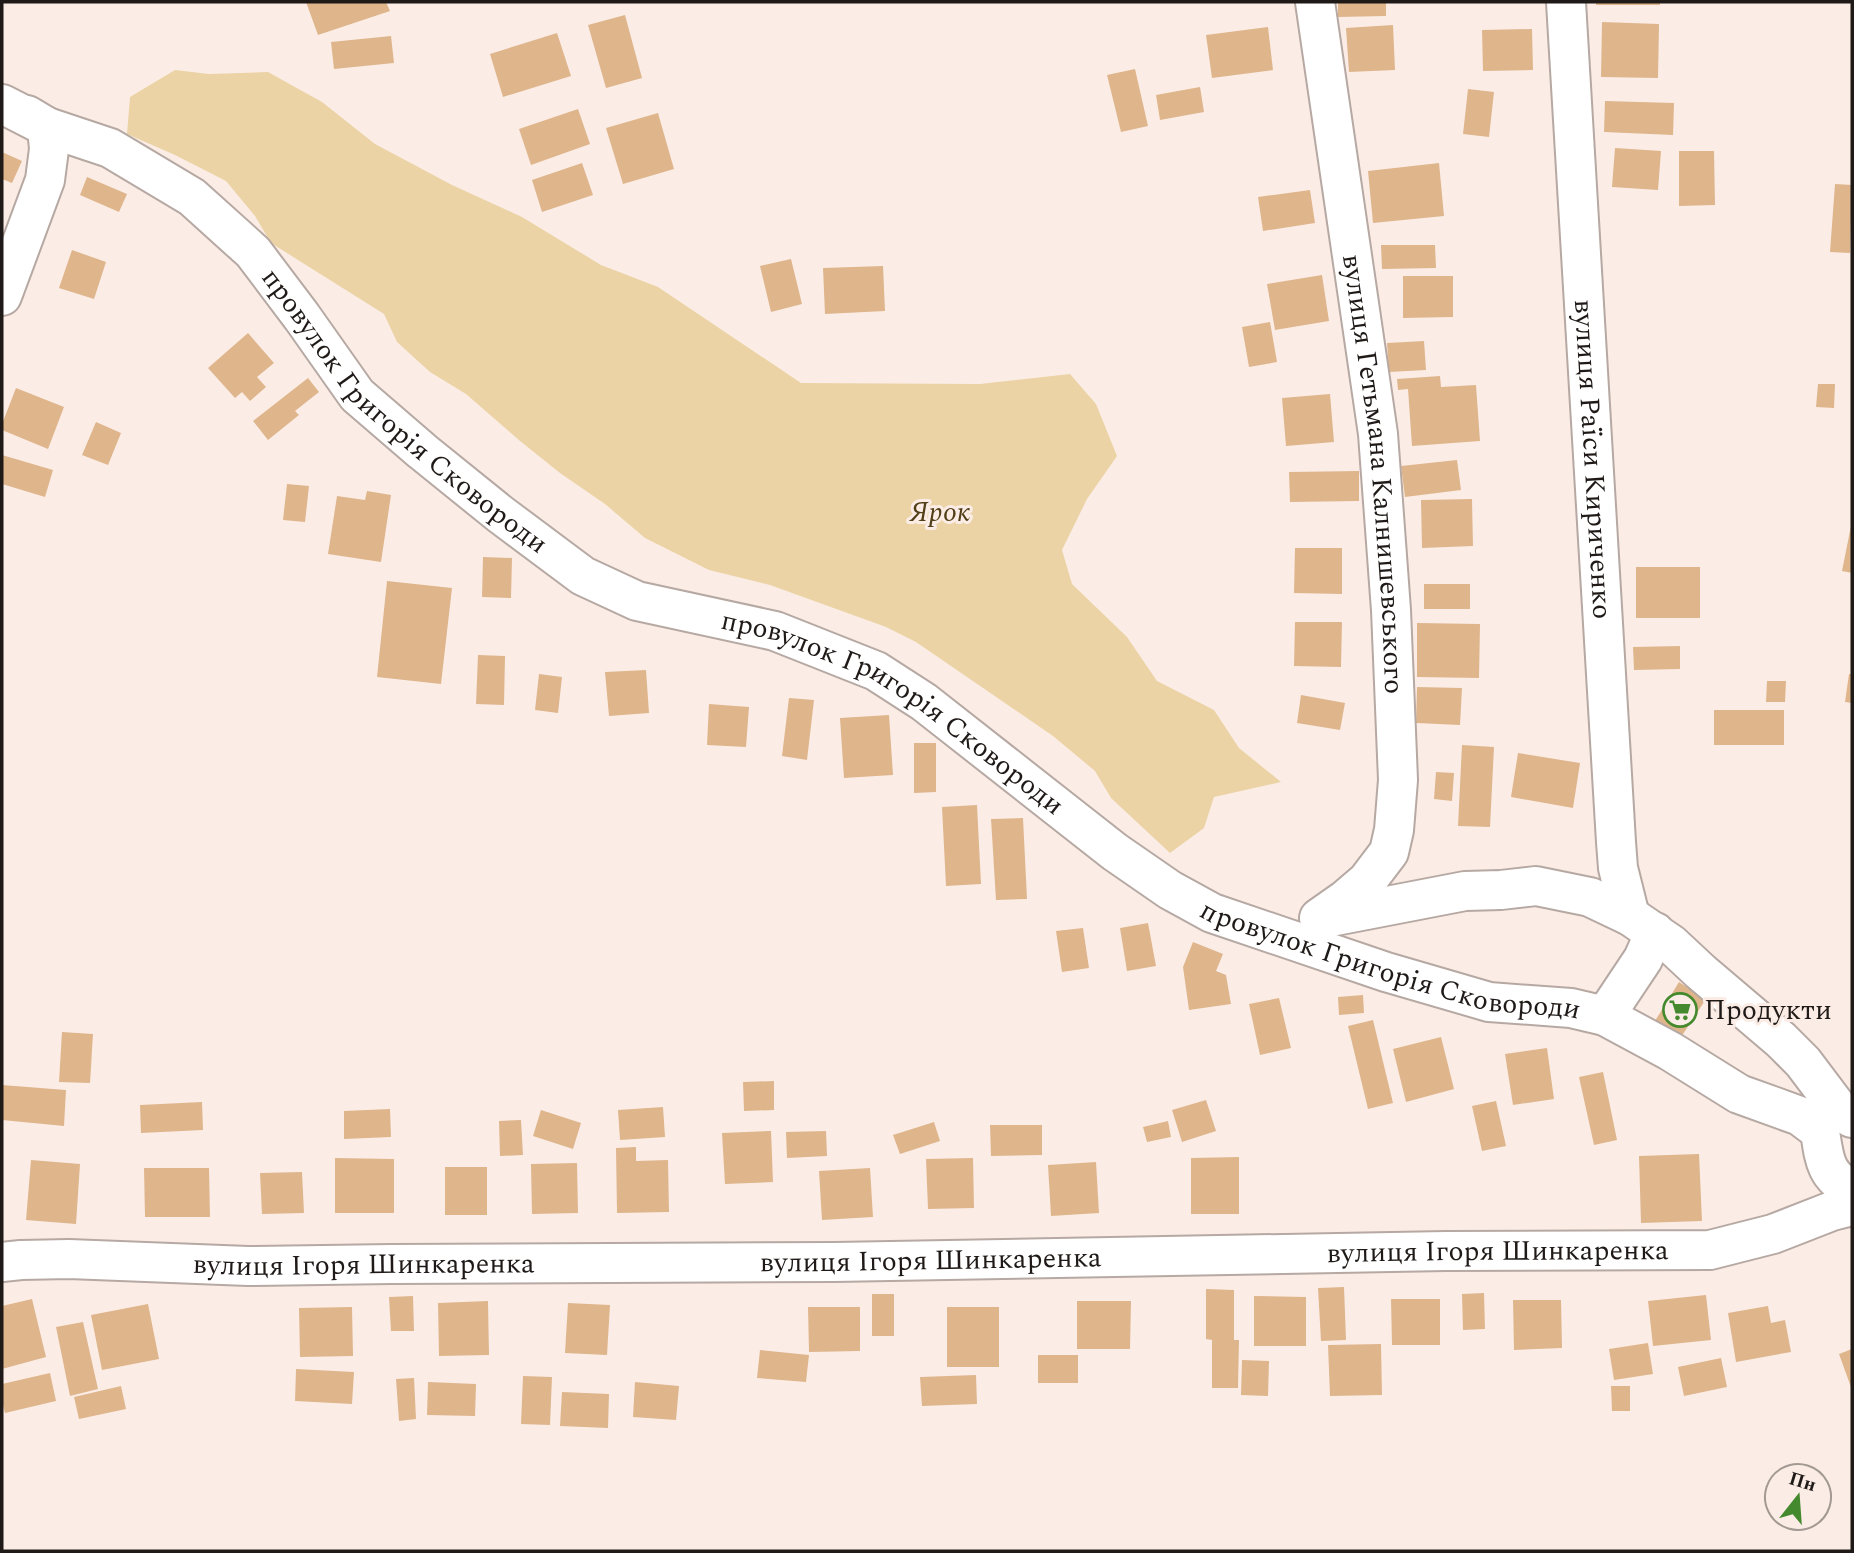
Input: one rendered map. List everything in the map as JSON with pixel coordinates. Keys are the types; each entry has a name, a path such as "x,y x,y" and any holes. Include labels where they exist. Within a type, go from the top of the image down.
{"street":[{"name":"вулиця Гетьмана Калнишевського","path":"1315,2 1378,434 1391,610 1398,780 1394,830 1389,852 1367,881 1320,918"},
{"name":"вулиця Раїси Кириченко","path":"1566,2 1618,868 1642,924"},
{"name":"провулок Григорія Сковороди","path":"2,102 47,127 110,148 192,197 253,252 357,395 451,475 583,576 638,601 775,631 876,671 924,702 1115,852 1170,890 1212,913 1386,972 1489,1002 1571,1008 1605,1016 1670,1051 1739,1094 1800,1116 1820,1132 1825,1164 1837,1180 1852,1189"},
{"path":"2,296 45,180 49,149 47,127"},
{"path":"1250,926 1342,916 1465,891 1536,886 1590,897 1642,924 1671,944 1781,1040 1846,1114"},
{"path":"1605,1016 1643,959 1642,924"},
{"path":"1773,1106 1846,1114"},
{"name":"вулиця Ігоря Шинкаренка","path":"2,1262 69,1259 248,1266 834,1262 1446,1251 1710,1250 1773,1234 1852,1206"}],"green space":[{"name":"Ярок","path":"175,70 209,74 268,72 322,102 375,144 452,185 522,217 601,265 658,287 801,383 980,384 1070,374 1096,404 1117,456 1087,499 1062,550 1072,584 1127,637 1157,681 1214,710 1239,748 1281,782 1214,797 1204,828 1170,853 1111,798 1095,771 1053,736 916,642 886,627 770,585 709,570 645,538 605,504 520,441 466,394 430,372 397,342 384,314 271,243 255,216 226,181 127,134 130,97"}],"building":[{"path":"306,2 386,2 390,11 318,35"},
{"path":"1338,2 1386,2 1386,16 1338,17"},
{"path":"1596,2 1660,2 1660,5 1596,5"},
{"path":"625,15 642,78 606,88 588,25"},
{"path":"1602,22 1659,24 1658,78 1601,77"},
{"path":"1393,25 1395,70 1349,72 1346,28"},
{"path":"1268,27 1273,70 1212,78 1206,35"},
{"path":"1532,29 1533,70 1483,71 1482,30"},
{"path":"557,33 571,76 503,97 490,54"},
{"path":"391,36 394,63 334,69 331,42"},
{"path":"1135,69 1148,126 1121,132 1107,75"},
{"path":"1200,87 1204,112 1160,120 1156,95"},
{"path":"1468,89 1494,92 1489,137 1463,134"},
{"path":"1605,101 1674,103 1673,135 1604,132"},
{"path":"578,109 590,144 531,165 519,129"},
{"path":"658,113 674,169 623,184 606,128"},
{"path":"1615,148 1661,151 1658,190 1612,187"},
{"path":"1679,151 1714,151 1715,205 1679,206"},
{"path":"2,152 22,161 12,183 2,179"},
{"path":"582,163 593,195 542,212 532,180"},
{"path":"1439,163 1444,216 1373,223 1368,171"},
{"path":"87,177 127,194 119,212 80,195"},
{"path":"1835,184 1852,185 1850,253 1830,252"},
{"path":"1310,190 1315,223 1263,231 1258,197"},
{"path":"1381,245 1435,245 1436,268 1382,269"},
{"path":"72,250 106,262 94,299 59,288"},
{"path":"791,259 802,304 771,312 760,266"},
{"path":"883,266 885,311 825,314 823,268"},
{"path":"1322,275 1329,321 1275,330 1267,284"},
{"path":"1403,276 1453,276 1453,317 1403,318"},
{"path":"1270,322 1277,362 1249,367 1242,327"},
{"path":"248,333 274,363 257,377 266,387 250,401 242,392 235,398 208,368"},
{"path":"1424,341 1426,370 1389,372 1387,343"},
{"path":"1440,376 1441,387 1476,385 1480,441 1412,446 1408,389 1398,390 1397,379"},
{"path":"308,378 319,392 295,411 299,415 268,440 253,421"},
{"path":"1818,384 1835,384 1834,408 1816,407"},
{"path":"16,388 64,407 48,449 2,430"},
{"path":"1330,394 1334,442 1286,446 1282,398"},
{"path":"96,422 121,433 108,465 82,455"},
{"path":"2,455 53,470 45,497 2,484"},
{"path":"1457,460 1461,490 1405,497 1401,466"},
{"path":"1359,471 1359,501 1290,502 1289,472"},
{"path":"287,484 309,486 305,522 283,520"},
{"path":"367,491 391,495 381,562 328,554 337,496 365,500"},
{"path":"1472,499 1473,546 1422,548 1421,500"},
{"path":"1852,527 1852,573 1842,571"},
{"path":"1295,548 1342,548 1342,594 1294,593"},
{"path":"483,557 512,558 511,598 482,597"},
{"path":"1636,567 1700,567 1700,618 1636,618"},
{"path":"387,581 452,588 441,684 377,677"},
{"path":"1424,584 1470,584 1470,609 1424,609"},
{"path":"1295,622 1342,622 1341,667 1294,666"},
{"path":"1417,623 1480,624 1479,678 1417,677"},
{"path":"1680,646 1680,669 1634,670 1633,647"},
{"path":"478,655 505,656 504,705 476,704"},
{"path":"646,670 649,713 609,716 605,672"},
{"path":"539,674 562,677 558,713 535,710"},
{"path":"1849,674 1852,674 1852,703 1845,702"},
{"path":"1767,681 1786,681 1785,702 1766,702"},
{"path":"1417,687 1462,688 1460,725 1416,723"},
{"path":"1301,695 1345,703 1340,730 1297,723"},
{"path":"789,698 814,700 807,760 782,756"},
{"path":"709,704 749,707 746,747 707,745"},
{"path":"1714,710 1784,710 1784,745 1714,745"},
{"path":"889,715 893,775 844,778 840,718"},
{"path":"914,743 936,743 936,792 914,793"},
{"path":"1462,745 1494,747 1490,827 1458,826"},
{"path":"1518,753 1580,763 1573,808 1511,797"},
{"path":"1436,772 1454,773 1452,801 1434,799"},
{"path":"977,805 981,884 946,886 942,807"},
{"path":"1023,818 1027,899 996,900 991,819"},
{"path":"1148,923 1156,966 1127,971 1120,928"},
{"path":"1083,928 1089,968 1062,972 1056,931"},
{"path":"1193,942 1223,954 1216,971 1226,975 1231,1004 1189,1010 1183,967"},
{"name":"Продукти","path":"1679,982 1706,999 1681,1037 1655,1021"},
{"path":"1363,995 1364,1013 1339,1015 1338,997"},
{"path":"1279,998 1291,1048 1260,1055 1249,1004"},
{"path":"1373,1020 1393,1103 1368,1109 1348,1026"},
{"path":"62,1032 93,1034 90,1083 59,1082"},
{"path":"1441,1037 1454,1089 1406,1102 1393,1049"},
{"path":"1547,1048 1554,1099 1513,1105 1505,1054"},
{"path":"1603,1072 1617,1140 1594,1145 1579,1077"},
{"path":"774,1081 774,1110 744,1111 743,1082"},
{"path":"2,1085 66,1090 64,1126 2,1120"},
{"path":"1206,1100 1216,1131 1182,1142 1172,1110"},
{"path":"1496,1101 1506,1146 1482,1151 1472,1106"},
{"path":"202,1102 203,1130 141,1133 140,1105"},
{"path":"663,1107 665,1137 620,1140 618,1110"},
{"path":"390,1109 391,1137 344,1139 344,1111"},
{"path":"541,1110 581,1123 573,1149 533,1136"},
{"path":"521,1120 523,1155 500,1156 499,1121"},
{"path":"1168,1121 1171,1137 1147,1142 1143,1127"},
{"path":"934,1122 940,1141 900,1154 893,1135"},
{"path":"990,1125 1042,1125 1042,1155 991,1156"},
{"path":"771,1131 773,1182 725,1184 722,1133"},
{"path":"826,1131 827,1156 787,1158 786,1132"},
{"path":"636,1147 636,1161 668,1160 669,1212 617,1213 616,1148"},
{"path":"1699,1154 1702,1221 1641,1223 1639,1156"},
{"path":"1239,1157 1239,1214 1191,1214 1191,1158"},
{"path":"335,1158 394,1159 394,1213 335,1213"},
{"path":"973,1158 974,1208 928,1209 926,1159"},
{"path":"31,1160 80,1164 76,1224 26,1220"},
{"path":"1096,1162 1099,1213 1051,1216 1048,1165"},
{"path":"577,1163 578,1213 532,1214 531,1164"},
{"path":"445,1167 487,1167 487,1215 445,1215"},
{"path":"144,1168 209,1168 210,1217 145,1217"},
{"path":"870,1168 873,1217 822,1220 819,1171"},
{"path":"302,1172 304,1213 262,1214 260,1173"},
{"path":"1344,1287 1346,1340 1321,1341 1318,1288"},
{"path":"1206,1289 1234,1290 1234,1340 1239,1340 1238,1388 1212,1388 1212,1340 1206,1339"},
{"path":"1484,1293 1485,1329 1463,1330 1462,1294"},
{"path":"872,1294 894,1294 894,1336 872,1336"},
{"path":"1706,1295 1711,1340 1653,1346 1648,1301"},
{"path":"413,1296 414,1331 391,1331 389,1297"},
{"path":"1254,1296 1306,1297 1306,1346 1254,1346"},
{"path":"32,1299 46,1357 2,1369 2,1306"},
{"path":"1391,1299 1440,1299 1440,1345 1392,1345"},
{"path":"1513,1300 1561,1300 1562,1348 1514,1350"},
{"path":"488,1301 489,1355 439,1356 438,1303"},
{"path":"1077,1301 1131,1301 1130,1349 1077,1349"},
{"path":"568,1303 610,1305 607,1355 565,1353"},
{"path":"148,1304 159,1359 102,1370 91,1315"},
{"path":"1768,1306 1771,1323 1785,1320 1791,1352 1736,1362 1728,1313"},
{"path":"352,1307 353,1356 300,1357 299,1308"},
{"path":"808,1307 860,1307 860,1351 809,1352"},
{"path":"947,1307 999,1307 999,1367 947,1367"},
{"path":"83,1322 98,1389 70,1396 56,1327"},
{"path":"1648,1343 1653,1374 1614,1380 1609,1349"},
{"path":"1381,1344 1382,1395 1330,1396 1328,1345"},
{"path":"1852,1349 1852,1390 1839,1354"},
{"path":"760,1350 809,1355 806,1382 757,1378"},
{"path":"1038,1355 1078,1355 1078,1383 1038,1383"},
{"path":"1721,1358 1727,1387 1684,1396 1678,1367"},
{"path":"1242,1360 1269,1361 1268,1396 1241,1395"},
{"path":"296,1369 354,1372 352,1404 295,1401"},
{"path":"50,1373 56,1401 5,1413 2,1384"},
{"path":"976,1375 977,1404 922,1406 920,1377"},
{"path":"523,1376 552,1377 550,1425 521,1424"},
{"path":"414,1378 416,1419 399,1421 396,1379"},
{"path":"428,1382 476,1384 475,1416 427,1415"},
{"path":"635,1382 679,1386 676,1420 633,1417"},
{"path":"121,1386 126,1409 79,1419 74,1397"},
{"path":"1611,1386 1630,1386 1630,1411 1612,1411"},
{"path":"562,1392 609,1394 608,1428 560,1426"}],"place":[{"name":"Продукти","path":"1680,1010"}]}
